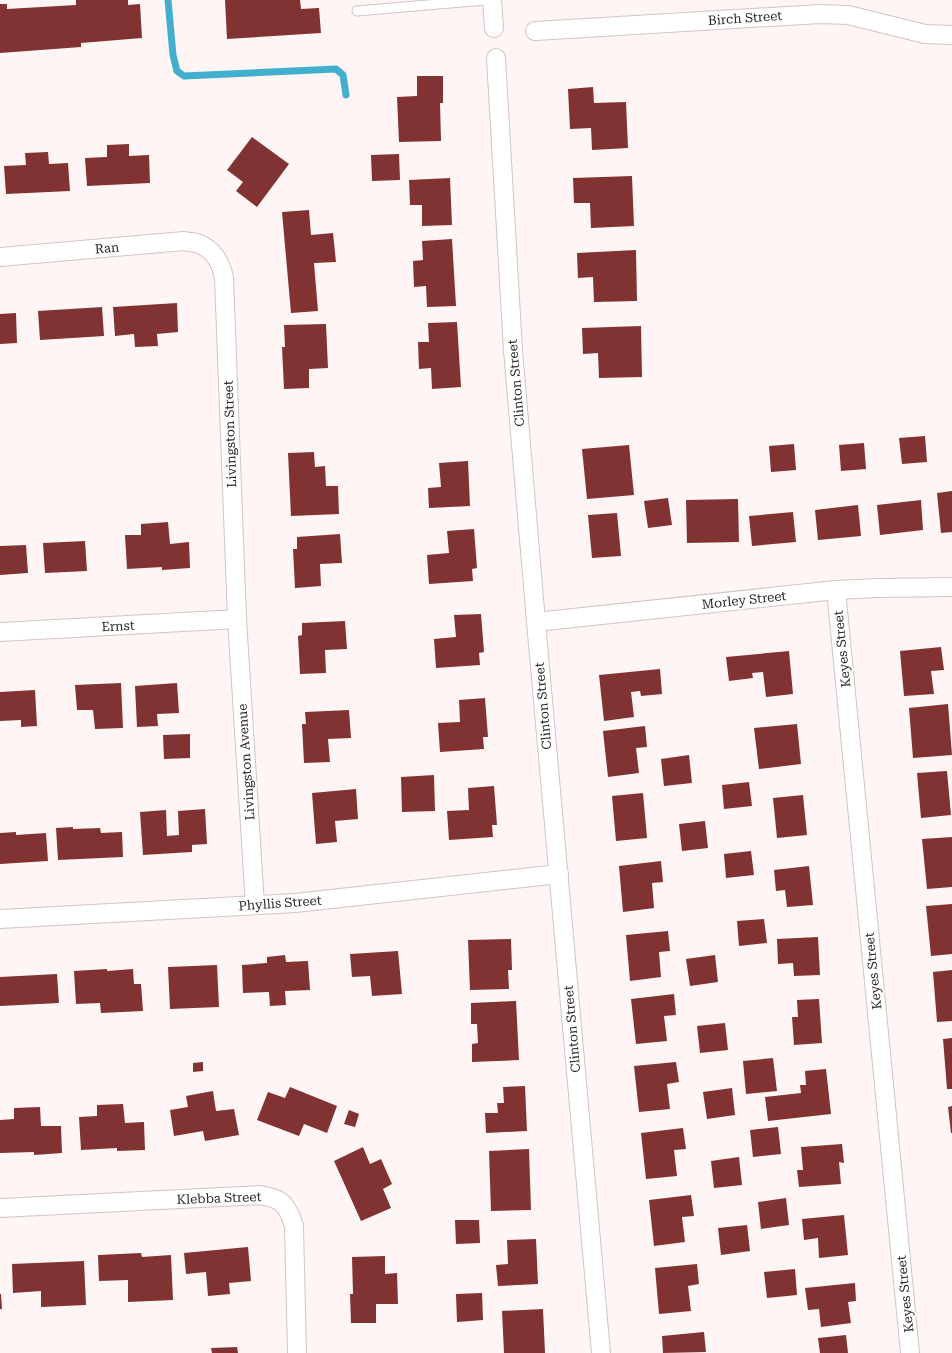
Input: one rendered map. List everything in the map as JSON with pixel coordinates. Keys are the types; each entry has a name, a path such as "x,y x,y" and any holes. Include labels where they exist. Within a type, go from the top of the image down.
{"street":[{"path":"492,0 494,28"},
{"name":"Birch Street","path":"536,31 820,14 848,15 925,34 952,35"},
{"name":"Clinton Street","path":"496,58 513,350 601,1353"},
{"name":"Ran","path":"0,257 184,241 196,243 212,253"},
{"name":"Livingston Street","path":"212,253 222,269 224,278 237,619"},
{"name":"Morley Street","path":"536,622 836,590 952,587"},
{"name":"Keyes Street","path":"836,590 910,1353"},
{"name":"Ernst","path":"0,632 237,619"},
{"name":"Livingston Avenue","path":"237,619 255,905"},
{"name":"Phyllis Street","path":"0,919 295,903 559,874"},
{"name":"Klebba Street","path":"0,1208 259,1195 270,1196 281,1201 289,1212 294,1226 297,1353"}],"lane":[{"path":"357,11 485,0"}],"building":[{"path":"76,0 128,0 128,5 140,4 142,38 81,43 81,47 0,53 0,4 7,4 7,9 76,5"},
{"path":"225,0 300,0 301,9 319,8 321,33 227,39"},
{"path":"417,76 443,76 443,103 440,103 441,141 399,142 397,97 417,96"},
{"path":"593,87 594,103 626,102 628,148 592,150 591,128 570,129 568,89"},
{"path":"252,137 289,164 257,207 236,191 243,182 227,170"},
{"path":"129,144 129,156 149,155 150,183 87,186 85,158 107,157 107,145"},
{"path":"48,152 49,164 68,163 70,191 6,194 4,166 26,165 25,153"},
{"path":"399,154 400,180 372,181 371,155"},
{"path":"632,176 634,226 591,228 590,203 574,203 573,178"},
{"path":"450,178 452,225 422,226 422,205 410,205 409,180"},
{"path":"309,210 311,235 333,233 336,262 314,263 318,311 291,313 282,212"},
{"path":"452,239 456,306 427,307 426,286 414,287 413,261 423,260 422,241"},
{"path":"636,250 637,301 594,302 593,277 578,278 577,253"},
{"path":"177,303 178,332 157,334 158,346 135,347 134,334 115,336 113,307"},
{"path":"102,307 104,336 40,340 38,311"},
{"path":"16,313 17,343 0,344 0,314"},
{"path":"457,322 461,387 432,389 431,368 419,369 418,342 429,342 428,323"},
{"path":"326,324 328,368 309,369 309,388 284,389 282,347 285,347 284,325"},
{"path":"641,326 642,377 599,378 598,353 583,354 582,328"},
{"path":"925,436 927,462 902,464 899,438"},
{"path":"864,443 866,469 841,471 839,445"},
{"path":"794,444 796,470 771,472 769,446"},
{"path":"629,445 634,495 587,499 582,449"},
{"path":"314,452 315,467 325,466 326,486 338,486 339,514 291,516 288,453"},
{"path":"468,461 470,506 429,508 428,488 441,487 439,463"},
{"path":"952,491 952,532 941,533 937,493"},
{"path":"668,498 672,525 648,528 644,501"},
{"path":"738,499 739,542 687,543 686,500"},
{"path":"921,500 923,530 880,535 877,505"},
{"path":"858,505 861,536 818,540 815,510"},
{"path":"793,512 796,542 752,546 749,516"},
{"path":"617,513 621,556 592,558 588,515"},
{"path":"168,522 170,544 189,542 190,568 162,570 162,567 127,569 125,535 141,535 141,524"},
{"path":"474,529 477,568 472,569 473,581 429,584 427,555 449,553 447,531"},
{"path":"340,534 342,563 320,564 321,586 295,588 293,549 297,549 297,537"},
{"path":"85,541 87,571 45,573 43,543"},
{"path":"26,545 28,573 0,575 0,546"},
{"path":"481,614 484,652 479,653 480,665 436,668 434,639 456,637 454,615"},
{"path":"345,621 347,649 325,650 326,673 300,674 298,636 302,635 302,623"},
{"path":"941,647 944,670 931,671 934,694 904,696 900,651"},
{"path":"789,651 793,694 766,697 763,672 752,673 753,678 729,681 726,657"},
{"path":"660,669 662,694 641,696 640,691 631,692 634,717 604,721 599,675"},
{"path":"121,683 123,728 95,729 93,710 77,710 75,685"},
{"path":"177,683 179,713 157,714 158,726 137,727 135,686"},
{"path":"35,690 37,726 21,727 21,720 0,721 0,692"},
{"path":"485,698 488,737 483,737 484,749 440,752 438,723 460,722 459,700"},
{"path":"948,704 952,755 913,758 909,708"},
{"path":"349,710 351,738 328,739 330,762 304,763 302,724 306,724 305,712"},
{"path":"797,724 801,764 759,769 754,728"},
{"path":"645,726 647,747 636,748 639,773 608,777 603,731"},
{"path":"190,734 190,758 164,759 163,735"},
{"path":"689,755 692,783 664,786 661,759"},
{"path":"947,771 951,815 921,818 917,773"},
{"path":"434,775 435,811 402,812 401,777"},
{"path":"749,782 752,806 724,809 722,785"},
{"path":"494,786 497,825 492,825 493,837 449,840 447,811 469,810 468,788"},
{"path":"356,789 358,819 335,821 337,842 316,844 312,793"},
{"path":"643,793 647,838 616,841 612,796"},
{"path":"803,795 807,835 777,838 773,798"},
{"path":"205,809 207,844 192,845 192,852 143,855 140,812 166,810 167,836 179,835 178,811"},
{"path":"705,821 708,848 682,851 679,824"},
{"path":"73,827 73,829 100,828 101,833 122,832 123,857 58,860 56,828"},
{"path":"16,832 16,835 46,833 48,861 0,864 0,833"},
{"path":"952,837 952,887 927,889 922,839"},
{"path":"751,851 754,875 726,878 724,854"},
{"path":"661,861 663,882 652,883 654,908 623,912 619,866"},
{"path":"809,866 813,905 787,907 785,890 776,891 774,870"},
{"path":"952,904 952,954 931,956 926,906"},
{"path":"764,919 767,943 739,946 737,921"},
{"path":"668,931 670,951 659,952 661,977 630,981 626,935"},
{"path":"818,937 820,975 794,976 793,963 778,964 777,939"},
{"path":"511,939 512,970 508,970 509,989 470,990 468,940"},
{"path":"398,951 402,994 372,996 370,976 352,977 350,954"},
{"path":"285,955 286,962 308,961 310,990 285,991 286,1005 270,1006 269,992 243,993 242,965 267,963 267,957"},
{"path":"715,955 718,982 690,986 686,959"},
{"path":"217,965 219,1007 170,1009 168,967"},
{"path":"107,969 107,971 133,969 134,984 141,984 143,1011 101,1013 100,1003 76,1004 74,971"},
{"path":"952,970 952,1021 937,1022 933,972"},
{"path":"57,974 59,1003 0,1006 0,977"},
{"path":"674,994 676,1015 664,1016 667,1041 636,1044 631,999"},
{"path":"819,999 822,1043 794,1045 792,1017 798,1017 797,1000"},
{"path":"516,1001 519,1060 472,1062 472,1044 478,1043 477,1024 471,1024 471,1003"},
{"path":"725,1023 728,1050 700,1053 697,1026"},
{"path":"952,1038 952,1089 947,1089 943,1039"},
{"path":"773,1058 777,1091 746,1094 743,1061"},
{"path":"203,1062 203,1071 193,1072 193,1063"},
{"path":"676,1062 679,1082 667,1084 670,1109 639,1112 634,1066"},
{"path":"826,1069 831,1114 768,1121 765,1097 801,1093 800,1085 806,1085 805,1071"},
{"path":"525,1086 527,1131 486,1133 485,1113 498,1113 497,1103 504,1103 503,1087"},
{"path":"290,1087 337,1106 327,1133 304,1124 299,1136 257,1120 268,1092 285,1098"},
{"path":"732,1088 735,1115 707,1119 703,1092"},
{"path":"213,1091 216,1111 234,1109 239,1135 205,1141 203,1131 174,1136 170,1110 188,1107 186,1096"},
{"path":"123,1104 125,1123 144,1122 145,1150 117,1151 117,1148 81,1150 79,1117 97,1116 97,1105"},
{"path":"952,1106 952,1133 951,1133 948,1107"},
{"path":"40,1107 41,1126 61,1126 62,1153 34,1155 34,1152 0,1153 0,1120 14,1119 14,1108"},
{"path":"349,1110 359,1114 355,1127 344,1124"},
{"path":"778,1127 781,1154 753,1157 750,1130"},
{"path":"683,1128 686,1149 674,1150 677,1176 646,1179 641,1133"},
{"path":"842,1144 844,1163 839,1162 841,1184 799,1187 797,1170 803,1170 801,1147"},
{"path":"363,1147 370,1164 381,1159 392,1184 383,1189 391,1208 361,1221 334,1161"},
{"path":"529,1149 531,1210 491,1211 489,1151"},
{"path":"739,1157 742,1185 714,1188 711,1161"},
{"path":"691,1195 694,1216 682,1217 685,1242 654,1246 649,1200"},
{"path":"786,1198 789,1225 761,1229 758,1202"},
{"path":"844,1215 848,1255 819,1258 818,1238 804,1240 802,1219"},
{"path":"455,1220 479,1220 480,1243 456,1244"},
{"path":"747,1225 750,1251 721,1255 718,1228"},
{"path":"536,1239 538,1284 498,1286 496,1265 508,1264 507,1240"},
{"path":"248,1247 251,1281 229,1283 230,1294 208,1296 206,1272 186,1274 184,1253"},
{"path":"141,1253 142,1257 171,1255 173,1300 128,1302 128,1280 99,1281 98,1255"},
{"path":"385,1256 385,1274 397,1273 398,1304 376,1304 376,1323 351,1323 350,1294 353,1294 352,1257"},
{"path":"84,1261 86,1305 41,1307 41,1291 13,1293 12,1264"},
{"path":"697,1264 699,1284 688,1286 691,1311 659,1314 655,1268"},
{"path":"795,1269 797,1295 767,1298 764,1272"},
{"path":"855,1283 856,1301 848,1302 851,1323 821,1327 819,1309 808,1310 805,1288"},
{"path":"482,1293 483,1320 457,1322 456,1294"},
{"path":"1,1294 2,1309 0,1309"},
{"path":"543,1309 545,1353 504,1353 502,1311"},
{"path":"704,1332 706,1352 663,1353 662,1336"},
{"path":"846,1335 848,1353 820,1353 818,1338"},
{"path":"237,1347 238,1353 212,1353 211,1348"}],"waterway":[{"path":"168,0 173,55 177,71 184,76 336,69 343,75 346,95"}]}
